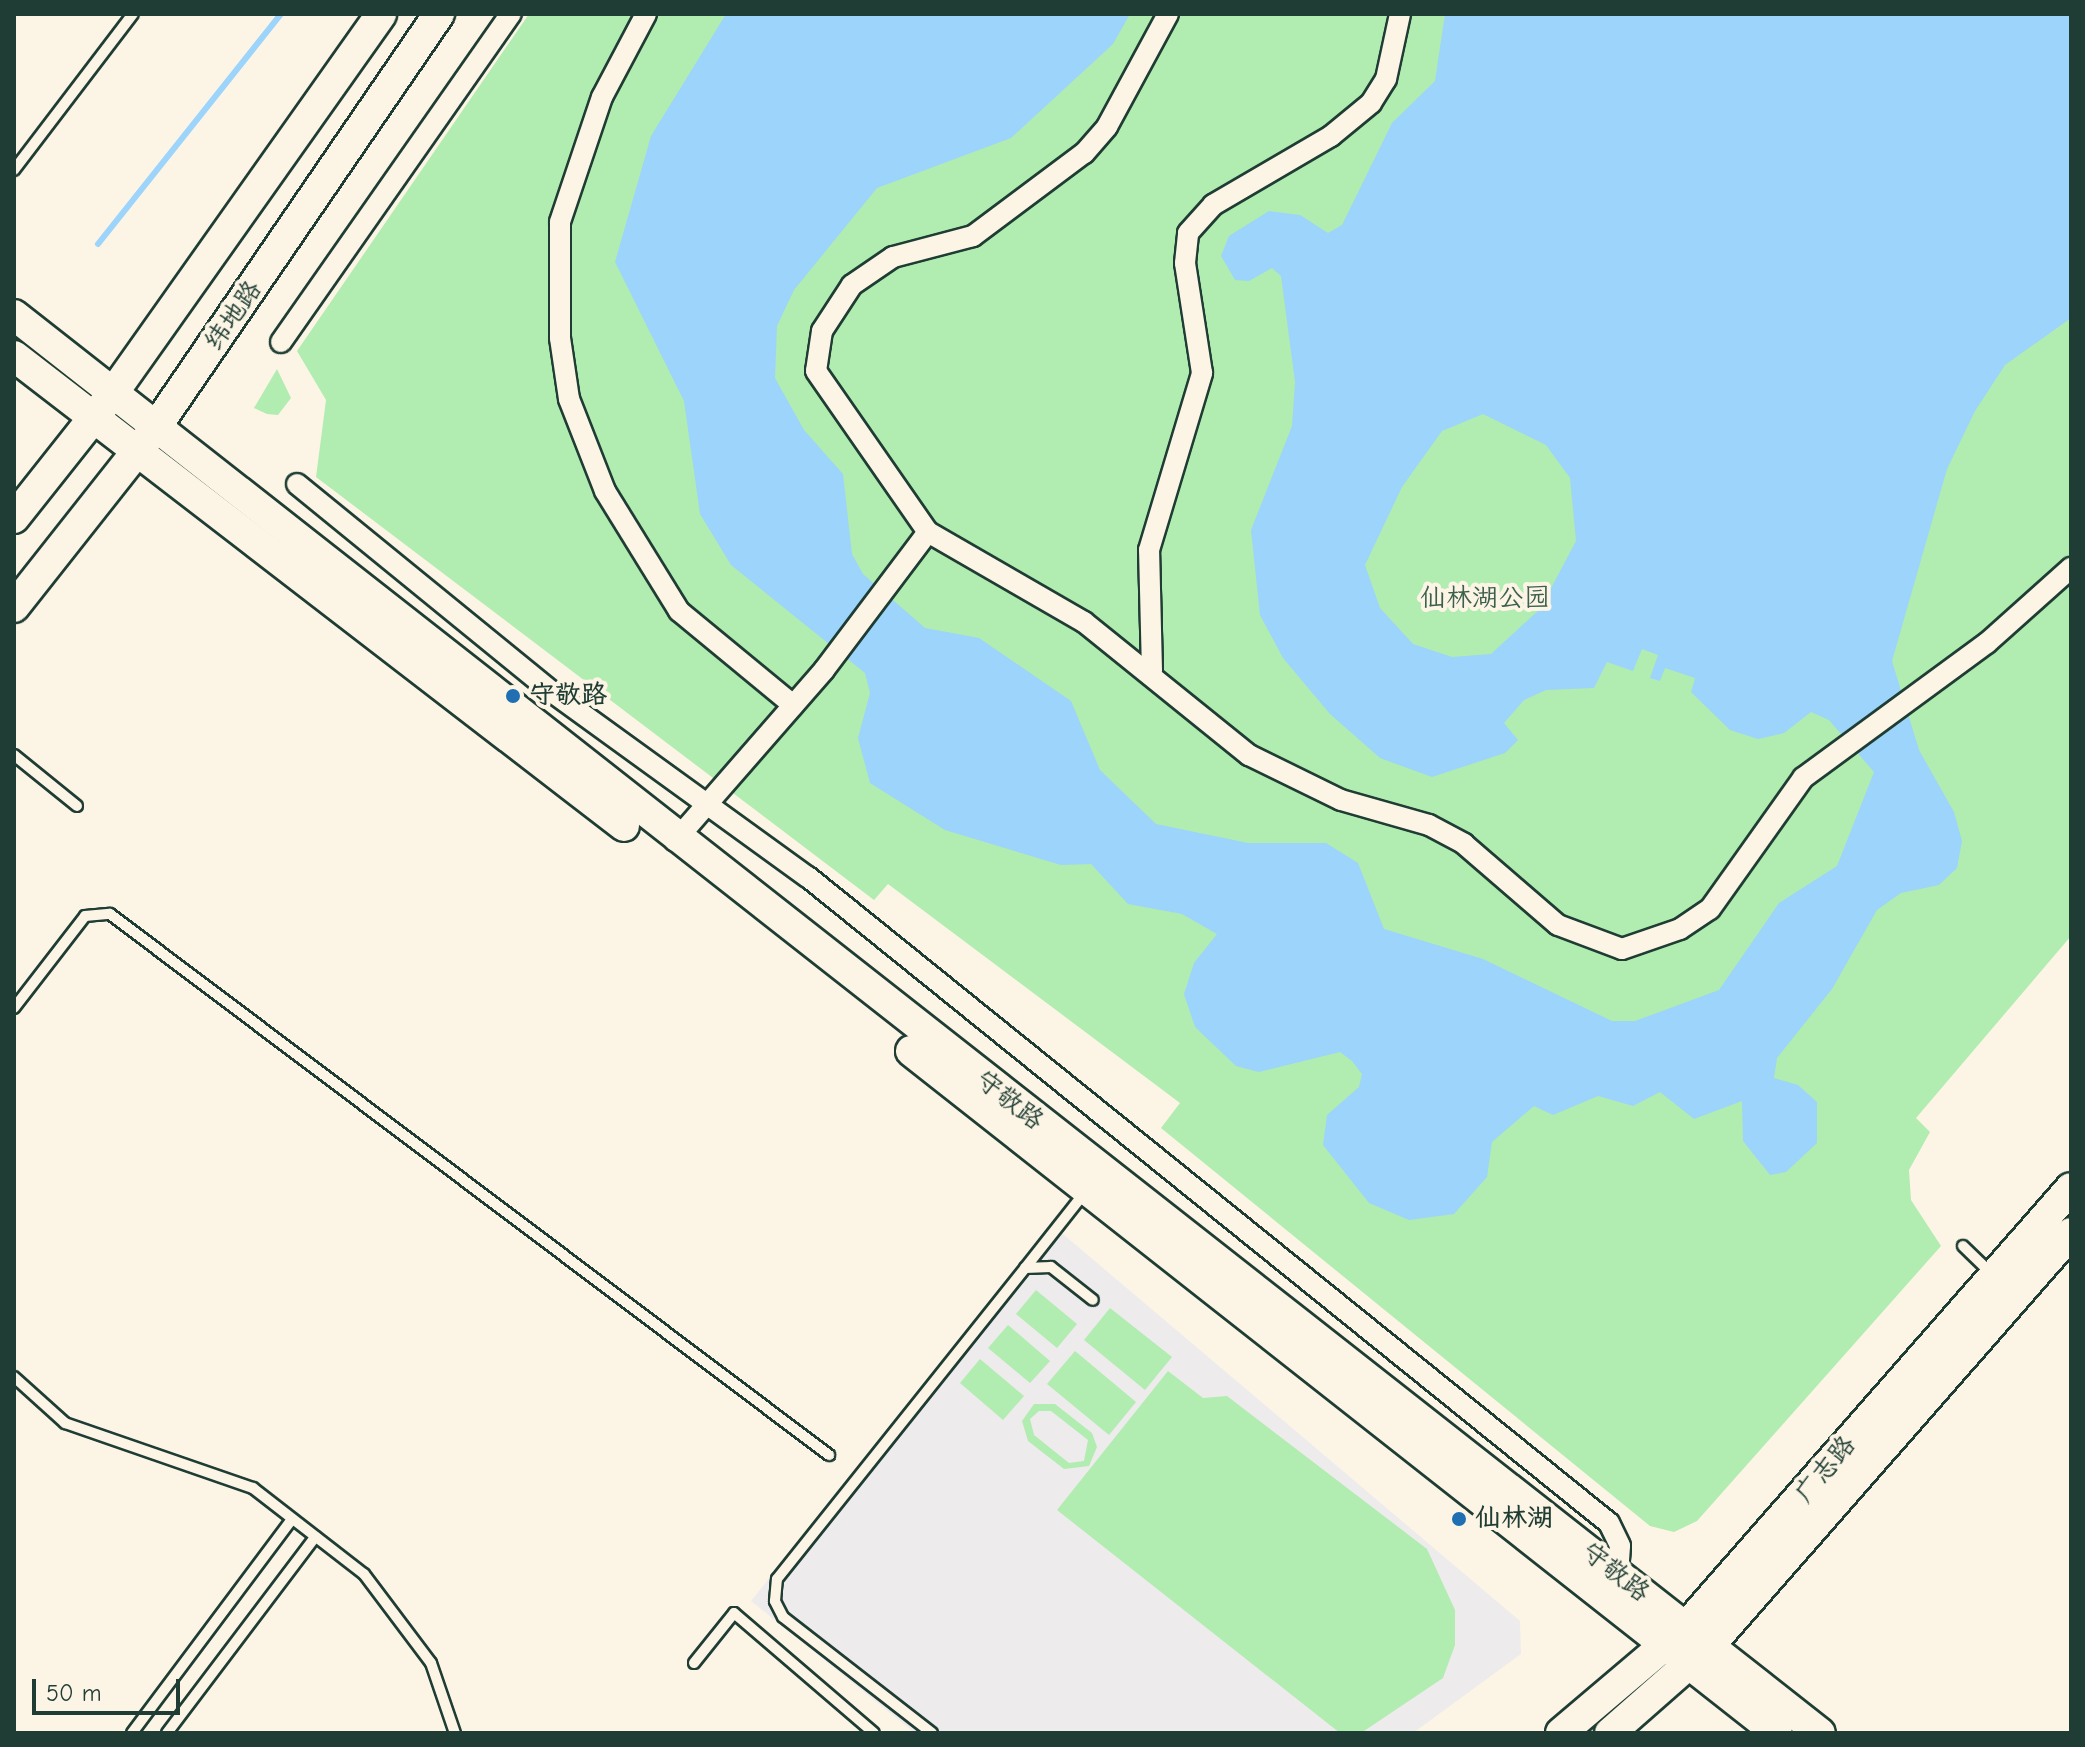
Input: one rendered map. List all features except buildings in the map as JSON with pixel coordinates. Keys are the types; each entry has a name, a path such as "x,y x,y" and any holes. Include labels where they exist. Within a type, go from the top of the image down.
{"main road":[{"path":"14,518 113,393 381,14"},
{"name":"纬地路","path":"14,607 156,427 439,14"},
{"name":"守敬路","path":"14,315 675,841 1618,1575 1676,1636"},
{"name":"守敬路","path":"14,356 1088,1190 1676,1636 1777,1733"},
{"name":"广志路","path":"1561,1733 1676,1636 2071,1188"},
{"name":"广志路","path":"1610,1733 1699,1655 2071,1233"},
{"name":"守敬路","path":"1699,1655 1820,1733"}],"street":[{"path":"281,342 511,14"},
{"path":"646,14 602,97 560,222 560,338 569,399 605,491 679,611 793,705"},
{"path":"1168,14 1107,127 1053,182 973,236 876,267 852,285 822,331 816,371 822,387 856,423 910,515 928,532 1022,582 1152,671 1249,755 1341,800 1429,825 1464,844 1558,925 1622,949 1680,929 1710,909 1781,801 1831,756 1923,692 2071,568"},
{"path":"1152,671 1149,550 1202,373 1185,263 1188,233 1213,205 1331,136 1371,103 1386,79 1400,14"},
{"path":"297,484 552,692 821,887 1609,1523 1620,1546 1618,1575"},
{"path":"675,841 824,670 928,532"}],"lane":[{"path":"14,170 133,14"},
{"path":"14,755 77,806"},
{"path":"14,1008 85,916 110,914 829,1455"},
{"path":"932,1733 783,1617 775,1586 1088,1190"},
{"path":"1963,1246 1992,1274"},
{"path":"1025,1268 1051,1267 1093,1300"},
{"path":"14,1377 65,1423 115,1444 190,1461 253,1488 364,1574 431,1663 455,1733"},
{"path":"132,1733 292,1519"},
{"path":"167,1733 315,1537"},
{"path":"694,1663 734,1613 874,1733"}],"shaded area":[{"path":"1057,1229 1520,1621 1521,1654 1413,1733 915,1733 751,1601 1046,1233"}],"green space":[{"name":"仙林湖公园","path":"529,14 2071,14 2071,936 1916,1118 1930,1132 1909,1170 1911,1200 1941,1246 1697,1521 1674,1532 1650,1526 1161,1128 1180,1103 888,884 874,900 316,477 326,400 297,351"},
{"path":"277,369 291,398 278,415 267,414 254,408"},
{"path":"1036,1290 1077,1324 1057,1348 1016,1314"},
{"path":"1110,1308 1172,1357 1145,1390 1084,1340"},
{"path":"1008,1325 1050,1361 1030,1383 988,1348"},
{"path":"1075,1351 1136,1402 1109,1435 1047,1384"},
{"path":"980,1359 1024,1396 1003,1420 960,1383"},
{"path":"1168,1371 1203,1398 1227,1396 1427,1549 1455,1610 1455,1645 1443,1678 1361,1733 1340,1733 1057,1510"},
{"path":"1034,1404 1055,1404 1092,1433 1097,1447 1089,1466 1064,1469 1028,1441 1022,1421","holes":["1039,1411 1051,1411 1088,1440 1084,1461 1069,1463 1034,1435 1030,1419"]}],"water":[{"path":"726,14 1130,14 1113,44 1011,138 877,188 794,290 777,326 775,378 804,430 843,474 852,554 863,574 925,628 979,638 1071,701 1100,770 1156,824 1248,843 1326,843 1358,863 1384,929 1483,959 1612,1021 1635,1021 1719,990 1779,903 1837,866 1874,772 1829,720 1811,712 1784,733 1758,739 1730,730 1691,692 1695,678 1665,668 1660,681 1650,678 1658,655 1642,649 1633,671 1607,662 1594,688 1546,690 1524,700 1504,723 1518,740 1505,753 1432,777 1380,758 1330,714 1283,658 1260,615 1251,530 1292,426 1295,382 1281,276 1272,268 1249,281 1235,280 1221,256 1229,236 1269,211 1300,215 1328,233 1342,225 1392,123 1435,81 1445,14 2071,14 2071,318 2005,365 1975,411 1947,469 1892,661 1919,750 1954,812 1962,841 1957,868 1939,885 1901,893 1877,910 1832,989 1777,1058 1774,1078 1798,1085 1817,1102 1817,1143 1786,1172 1770,1175 1743,1141 1742,1101 1694,1119 1660,1092 1633,1106 1598,1096 1553,1115 1534,1106 1492,1142 1487,1177 1454,1214 1409,1220 1369,1203 1323,1145 1327,1115 1359,1087 1362,1074 1352,1061 1340,1052 1259,1072 1236,1066 1195,1027 1184,994 1194,963 1217,934 1182,914 1128,904 1091,864 1061,865 945,830 870,783 858,738 870,693 865,673 731,565 700,514 684,401 615,262 651,136","holes":["1483,414 1546,445 1570,478 1576,541 1540,609 1491,654 1452,657 1413,644 1380,608 1365,565 1402,487 1442,431"]}],"waterway":[{"path":"98,244 281,14"}],"place":[{"name":"守敬路","path":"513,696"},
{"name":"仙林湖","path":"1459,1519"}]}
